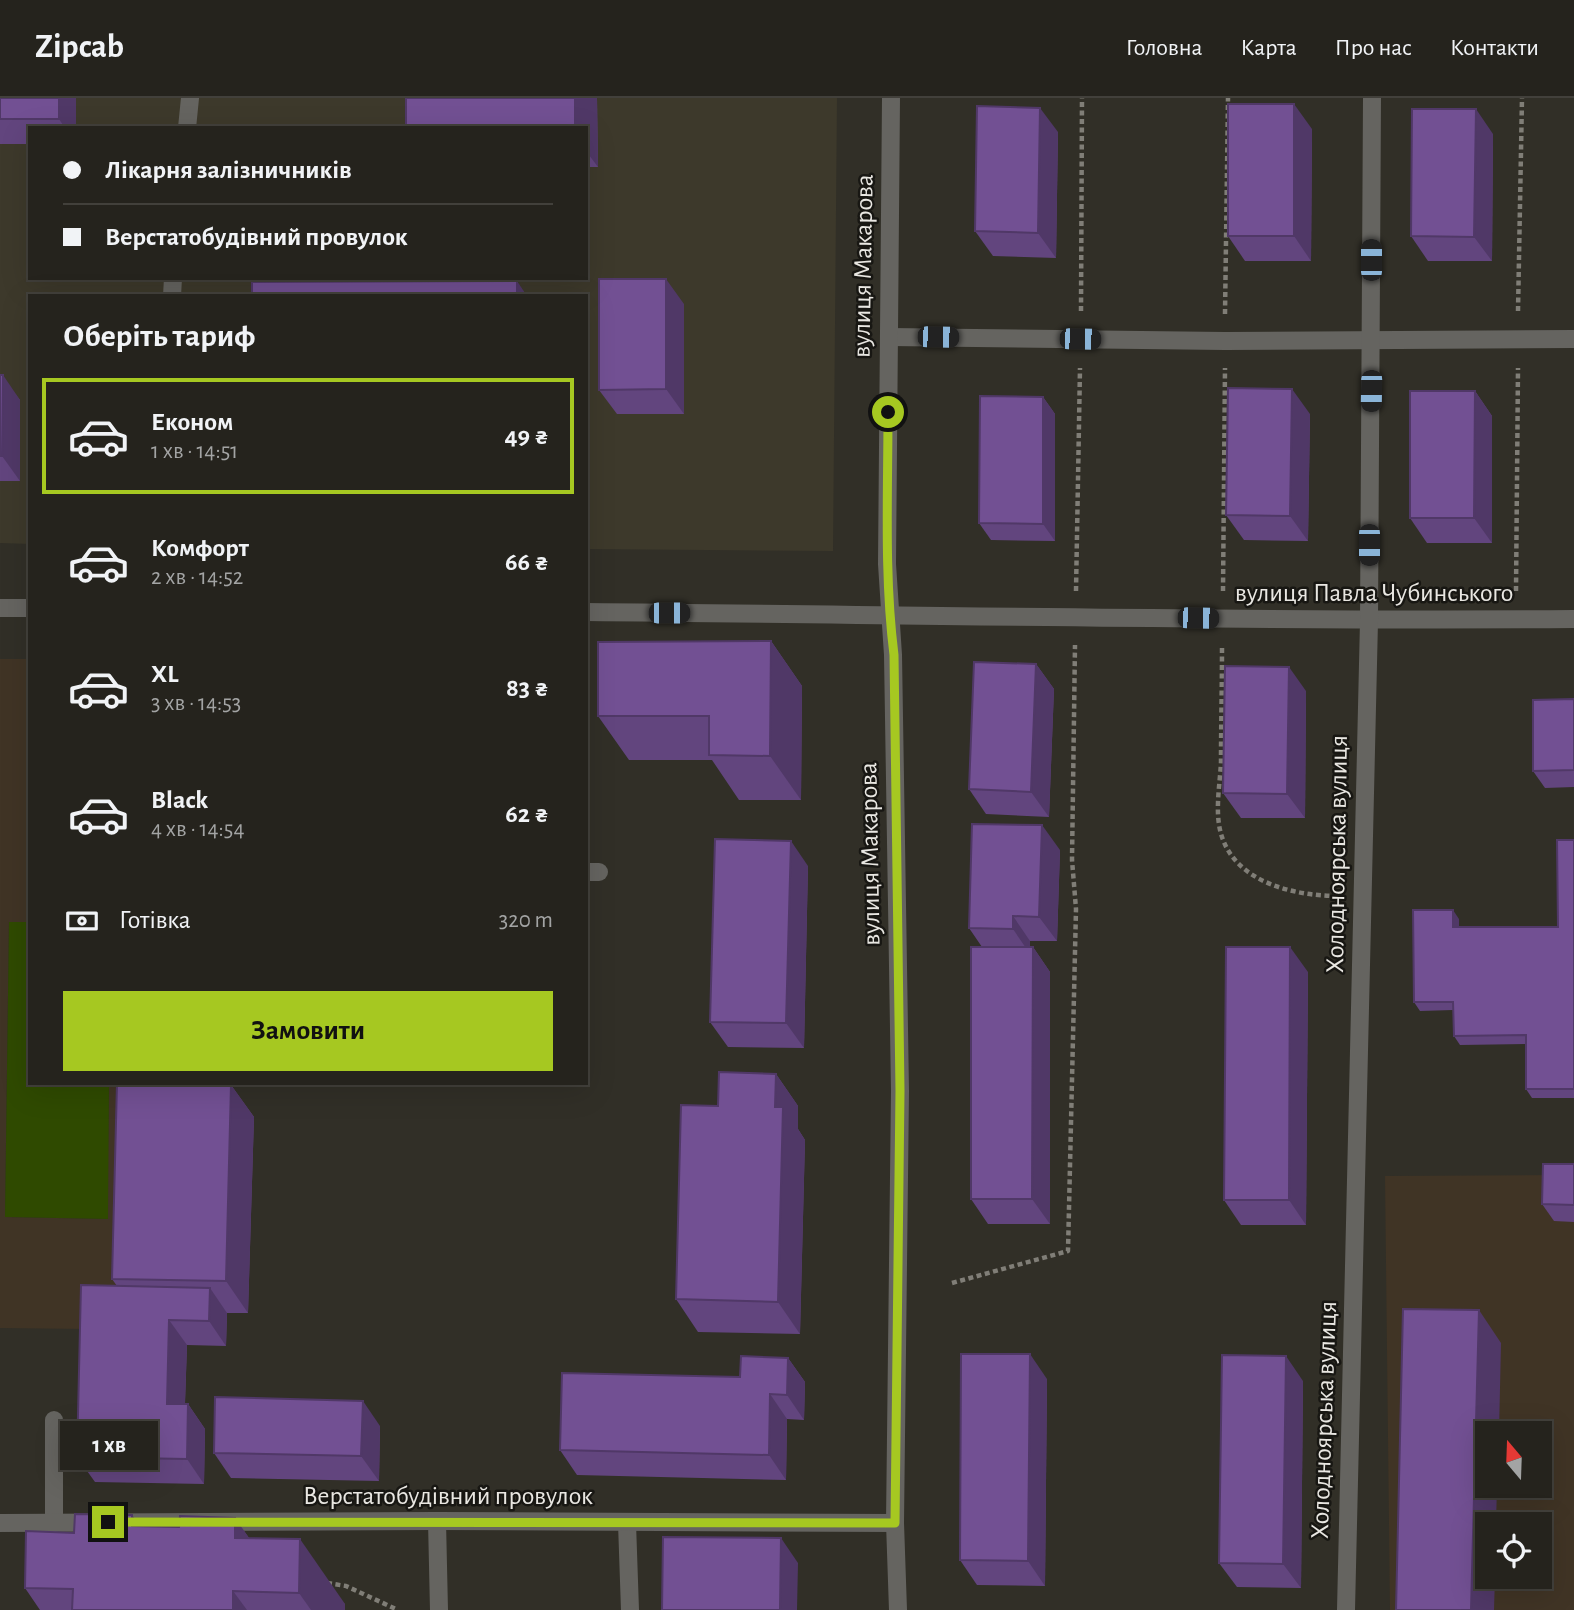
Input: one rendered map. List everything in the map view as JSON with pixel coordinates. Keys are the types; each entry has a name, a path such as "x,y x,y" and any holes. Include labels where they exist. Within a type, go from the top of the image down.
{"street":[{"path":"187,126 190,98"},
{"name":"вулиця Макарова","path":"891,98 887,564 894,655 900,1091 895,1523 898,1610"},
{"name":"Холодноярська вулиця","path":"1346,1610 1368,621 1372,98"},
{"path":"889,337 1225,341 1574,339"},
{"path":"0,608 28,608"},
{"name":"вулиця Павла Чубинського","path":"588,612 1368,621 1574,620"},
{"path":"54,1420 54,1523"},
{"path":"437,1521 439,1610"},
{"name":"Верстатобудівний провулок","path":"0,1523 895,1523"},
{"path":"627,1523 630,1610"}],"path":[{"path":"952,1283 1068,1251 1076,909 1072,860 1082,98"},
{"path":"1228,98 1219,804 1222,838 1243,866 1276,887 1310,895 1363,897"},
{"path":"319,1582 346,1586 398,1610"}],"shaded area":[{"path":"0,98 837,98 833,551 588,549 588,294 28,294 28,544 0,543"},
{"path":"0,659 28,659 28,922 9,922 5,1217 107,1219 109,1085 135,1085 132,1290 88,1329 0,1328"},
{"path":"1574,1175 1574,1610 1390,1610 1385,1176"}],"green space":[{"path":"9,922 28,922 28,1085 109,1085 108,1219 5,1217"}],"building":[{"path":"0,98 59,98 59,119 0,119"},
{"path":"406,98 575,98 575,126 406,126"},
{"path":"1228,104 1294,104 1294,236 1228,236"},
{"path":"977,106 1040,108 1038,233 975,231"},
{"path":"1412,109 1476,109 1474,237 1411,236"},
{"path":"599,279 666,279 666,389 599,390"},
{"path":"517,281 517,294 252,294 252,282"},
{"path":"0,375 3,375 2,456 0,456"},
{"path":"1228,388 1292,389 1290,516 1226,515"},
{"path":"1410,391 1475,391 1474,518 1410,518"},
{"path":"980,396 1043,397 1043,524 979,523"},
{"path":"771,641 770,756 709,755 709,716 598,716 598,642"},
{"path":"974,662 1036,664 1031,792 969,789"},
{"path":"1225,666 1289,667 1287,794 1223,793"},
{"path":"1574,699 1574,770 1533,771 1533,700"},
{"path":"972,824 1042,825 1039,917 1013,916 1013,929 969,928"},
{"path":"715,839 791,841 786,1023 710,1022"},
{"path":"1557,840 1574,840 1574,1089 1526,1089 1526,1035 1454,1036 1453,1002 1414,1002 1413,910 1453,910 1453,927 1558,927"},
{"path":"971,947 1033,947 1032,1199 971,1199"},
{"path":"1226,947 1290,947 1289,1200 1224,1200"},
{"path":"719,1072 776,1074 775,1107 783,1107 778,1302 676,1299 681,1105 718,1106"},
{"path":"117,1085 231,1085 226,1281 112,1279"},
{"path":"1543,1164 1574,1164 1574,1205 1542,1204"},
{"path":"81,1285 210,1288 209,1321 169,1320 167,1404 188,1404 187,1459 77,1457"},
{"path":"1403,1309 1479,1310 1471,1610 1396,1610"},
{"path":"961,1354 1030,1354 1028,1561 960,1560"},
{"path":"1222,1355 1286,1356 1283,1564 1219,1563"},
{"path":"741,1356 788,1358 787,1395 770,1394 769,1455 560,1450 562,1373 740,1377"},
{"path":"215,1397 363,1401 361,1456 214,1453"},
{"path":"75,1514 132,1515 132,1526 179,1527 180,1516 235,1518 235,1538 300,1539 299,1593 233,1591 233,1610 72,1610 73,1589 25,1588 26,1531 74,1533"},
{"path":"663,1537 781,1538 780,1610 662,1610"}],"route":[{"path":"108,1522 895,1523 900,1091 894,655 887,564 888,412"}]}
